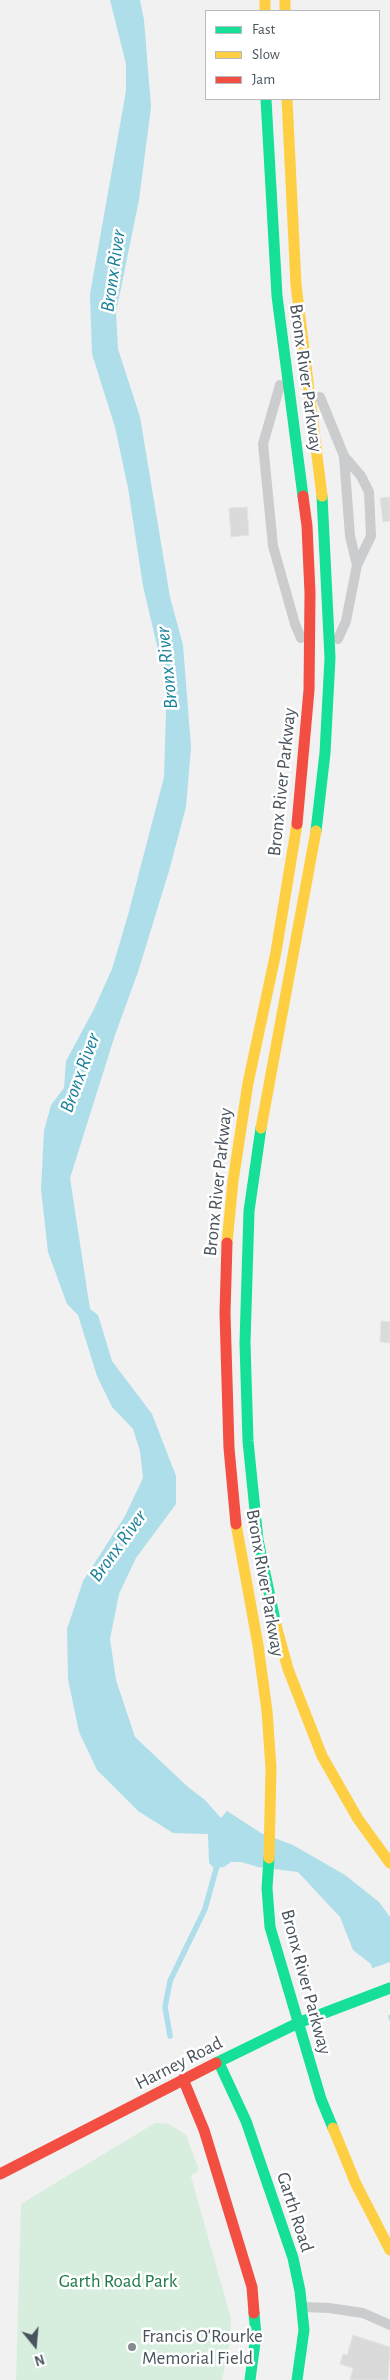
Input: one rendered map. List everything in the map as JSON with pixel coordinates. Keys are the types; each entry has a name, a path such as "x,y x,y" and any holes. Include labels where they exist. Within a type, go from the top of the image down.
{"main road":[{"name":"Bronx River Parkway","path":"266,100 273,245 307,526 310,659 305,755 298,823 281,927 240,1132 230,1206 226,1281 226,1380 231,1481 267,1711 271,1768 267,1902 270,1927 318,2090 343,2155 390,2250"},
{"name":"Bronx River Parkway","path":"287,100 292,224 324,510 329,588 330,658 322,787 314,851 302,925 264,1106 251,1195 246,1285 247,1409 251,1476 258,1540 271,1604 288,1669 322,1756 358,1819 390,1863"},
{"name":"Harney Road","path":"1,2173 183,2079 298,2023 390,1988"},
{"name":"Garth Road","path":"218,2063 246,2121 292,2258 302,2307 304,2330 297,2380"},
{"path":"183,2079 204,2130 252,2287 256,2335 250,2380"}],"lane":[{"path":"306,360 344,456 350,536 357,565"},
{"path":"286,362 263,444 273,546 295,624 310,659"},
{"path":"330,658 346,621 357,565 371,536 369,492 361,476 344,456"},
{"path":"302,2307 329,2308 363,2313 390,2325"}],"green space":[{"name":"Garth Road Park","path":"155,2123 169,2124 186,2135 199,2170 191,2176 231,2319 230,2342 222,2380 16,2380 21,2204"}],"water":[{"name":"Bronx River","path":"110,0 140,0 144,20 151,107 139,200 116,312 118,349 140,417 170,597 183,645 191,747 186,807 169,871 70,1178 90,1309 98,1315 112,1361 152,1414 176,1476 176,1504 136,1558 119,1594 110,1639 116,1680 135,1737 188,1787 205,1800 221,1818 227,1811 261,1833 293,1845 345,1875 379,1902 390,1917 390,2022 371,1964 353,1950 340,1917 298,1872 258,1867 241,1862 231,1862 224,1867 214,1868 209,1863 208,1834 173,1833 138,1811 97,1770 79,1732 68,1679 67,1629 83,1581 125,1516 143,1478 140,1451 133,1429 112,1407 97,1376 78,1315 67,1304 48,1252 41,1189 44,1131 51,1105 64,1088 66,1061 94,1009 112,969 128,915 164,777 166,712 163,671 143,586 128,488 115,427 92,354 90,294 126,91 126,64"}],"pier":[{"path":"390,1962 390,2015 385,2016 370,1969"}],"building":[{"path":"390,497 390,521 383,522 380,498"},
{"path":"247,507 249,535 231,537 229,508"},
{"path":"381,1321 390,1322 390,1343 380,1342"},
{"path":"353,2335 390,2347 388,2380 350,2380 353,2368 340,2364 343,2354 347,2355"}],"waterway":[{"path":"170,2036 165,2007 170,1981 205,1909 218,1862"}],"traffic: fast":[{"path":"266,100 277,296 303,496"},
{"path":"316,831 325,753 330,658 322,496"},
{"path":"261,1128 249,1211 245,1343 248,1441 258,1540 276,1625"},
{"path":"269,1858 267,1888 270,1927 321,2099 333,2128"},
{"path":"216,2063 298,2023 390,1988"},
{"path":"219,2063 246,2121 293,2258 300,2291 304,2330 297,2380"},
{"path":"250,2380 256,2335 254,2313"}],"traffic: slow":[{"path":"265,0 265,10"},
{"path":"285,0 285,10"},
{"path":"287,100 296,285 322,496"},
{"path":"227,1243 233,1181 248,1083 276,952 297,824"},
{"path":"261,1128 316,831"},
{"path":"236,1524 258,1645 267,1711 271,1768 269,1858"},
{"path":"276,1625 288,1669 322,1756 358,1819 390,1863"},
{"path":"333,2128 356,2184 390,2250"}],"traffic: jam":[{"path":"297,824 309,690 310,593 307,526 303,496"},
{"path":"227,1243 225,1313 229,1448 236,1524"},
{"path":"0,2174 216,2063"},
{"path":"183,2079 204,2130 252,2287 254,2313"}],"place":[{"name":"Francis O'Rourke Memorial Field","path":"132,2347"}]}
